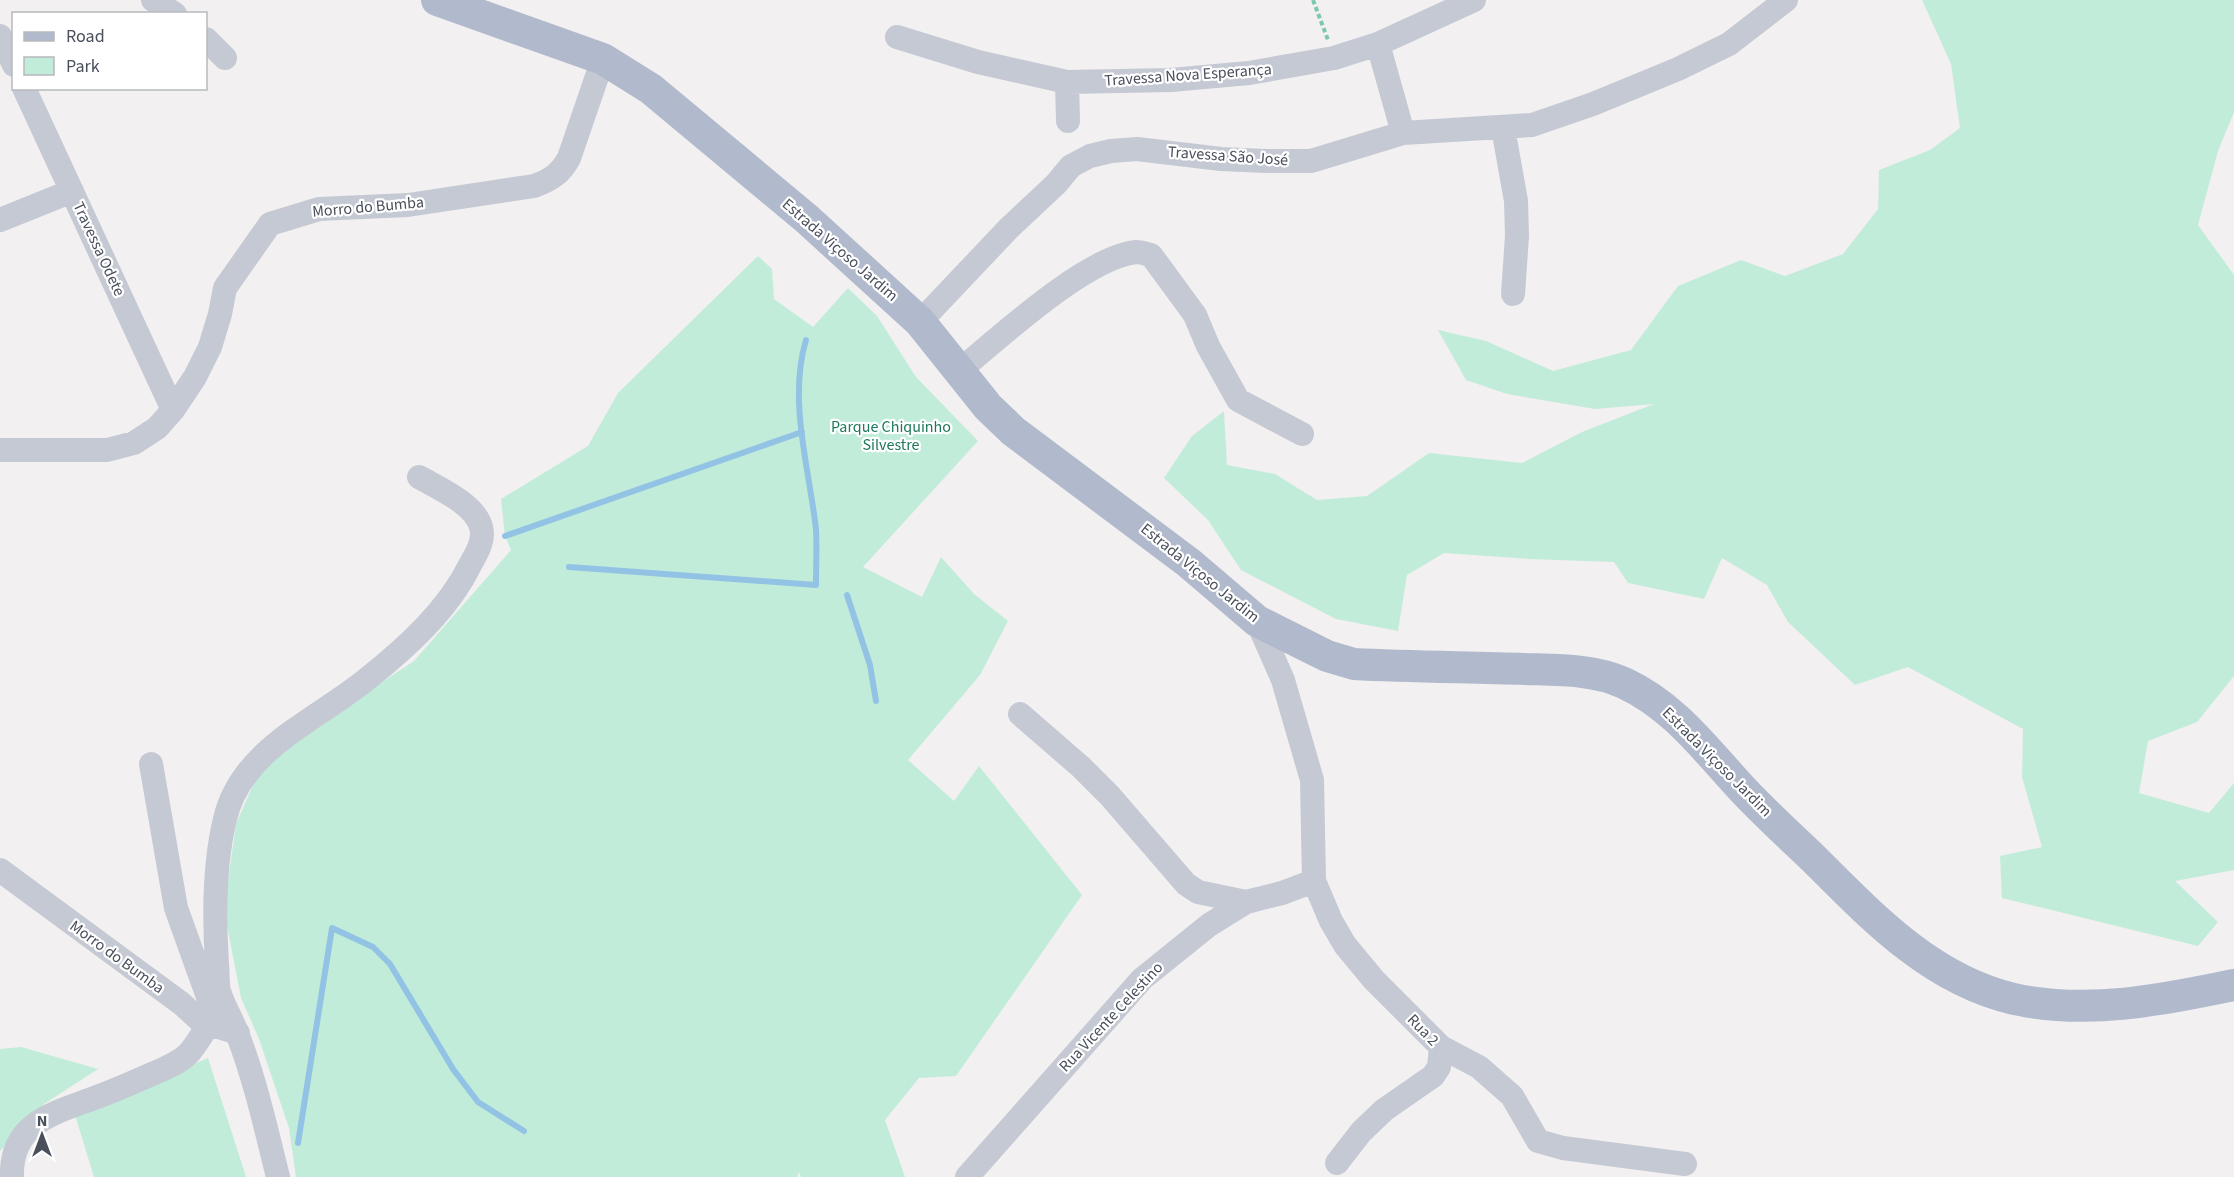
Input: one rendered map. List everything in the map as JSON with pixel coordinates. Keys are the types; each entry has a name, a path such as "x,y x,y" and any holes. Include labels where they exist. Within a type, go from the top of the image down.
{"main road":[{"name":"Estrada Viçoso Jardim","path":"437,0 603,59 651,89 807,219 920,322 988,407 1013,431 1181,556 1257,621 1327,656 1353,664 1551,670 1596,674 1623,683 1661,705 1681,721 1746,793 1864,909 1911,950 1946,972 1980,989 2016,999 2088,1005 2127,1004 2234,985"}],"street":[{"path":"153,0 172,12"},
{"name":"Travessa Nova Esperança","path":"897,37 978,62 1067,82 1171,80 1249,73 1334,58 1378,44 1474,0"},
{"name":"Travessa São José","path":"920,322 1071,166 1090,156 1111,151 1137,149 1221,159 1311,161 1403,133 1532,125 1593,104 1678,69 1729,44 1786,0"},
{"path":"0,36 12,61"},
{"path":"207,40 225,58"},
{"path":"1378,44 1403,133"},
{"name":"Morro do Bumba","path":"0,450 106,450 134,443 157,428 195,377 210,347 225,288 270,224 319,209 408,205 534,186 551,180 564,168 569,158 603,59"},
{"path":"1067,82 1068,121"},
{"name":"Travessa Odete","path":"25,90 172,410"},
{"path":"1503,128 1516,201 1517,236 1513,294"},
{"path":"0,220 72,191"},
{"path":"959,372 1038,306 1077,278 1108,261 1139,252 1150,255 1195,315 1208,346 1238,400 1302,434"},
{"path":"221,1029 215,932 218,872 225,818 241,780 277,743 366,680 403,647 460,586 482,543 482,527 474,515 461,502 419,477"},
{"path":"1257,621 1282,680 1312,780 1314,882"},
{"path":"1020,714 1081,767 1110,796 1186,884 1198,892 1246,902"},
{"path":"151,764 176,908 221,1029 258,1099 278,1177"},
{"name":"Morro do Bumba","path":"0,870 182,1004 221,1029"},
{"name":"Rua Vicente Celestino","path":"967,1177 1142,979 1209,925 1246,902 1314,882"},
{"name":"Rua 2","path":"1314,882 1331,921 1345,945 1374,980 1442,1047 1439,1067 1433,1076 1384,1110 1361,1132 1337,1163"},
{"path":"12,1177 12,1160 22,1137 42,1119 56,1111 97,1097 165,1068 221,1029"},
{"path":"1442,1047 1479,1067 1512,1095 1538,1141 1563,1149 1685,1164"}],"path":[{"path":"1313,0 1334,58"}],"green space":[{"path":"1922,0 2234,0 2234,112 2218,151 2198,225 2234,275 2234,676 2197,722 2148,741 2139,793 2209,813 2234,783 2234,870 2175,881 2218,922 2198,946 2002,898 2000,856 2042,847 2022,777 2023,729 1908,667 1855,685 1788,622 1767,585 1722,558 1704,599 1628,583 1614,562 1444,553 1407,575 1398,631 1336,619 1241,570 1208,520 1164,478 1192,436 1224,411 1227,465 1275,474 1317,500 1367,496 1429,453 1522,463 1582,432 1654,404 1595,409 1507,394 1466,380 1438,330 1486,341 1553,371 1631,350 1678,286 1741,260 1785,276 1843,254 1878,209 1879,170 1930,150 1960,128 1951,64"},
{"name":"Parque Chiquinho Silvestre","path":"758,256 772,269 774,299 813,327 848,288 877,316 916,377 978,441 863,567 922,597 941,557 974,594 1008,621 980,675 908,760 954,801 979,766 1082,895 956,1076 919,1078 885,1120 905,1177 801,1177 799,1172 797,1177 296,1177 289,1128 259,1039 241,998 224,910 236,824 264,760 414,661 511,550 505,536 501,499 588,446 618,393"},
{"path":"21,1047 98,1069 44,1104 0,1151 0,1049"},
{"path":"208,1058 246,1177 94,1177 75,1115"}],"waterway":[{"path":"569,567 816,585 816,529 799,410 801,363 806,340"},
{"path":"505,536 802,432"},
{"path":"847,595 870,665 876,701"},
{"path":"298,1143 332,928 373,947 390,964 453,1069 478,1102 524,1131"}]}
